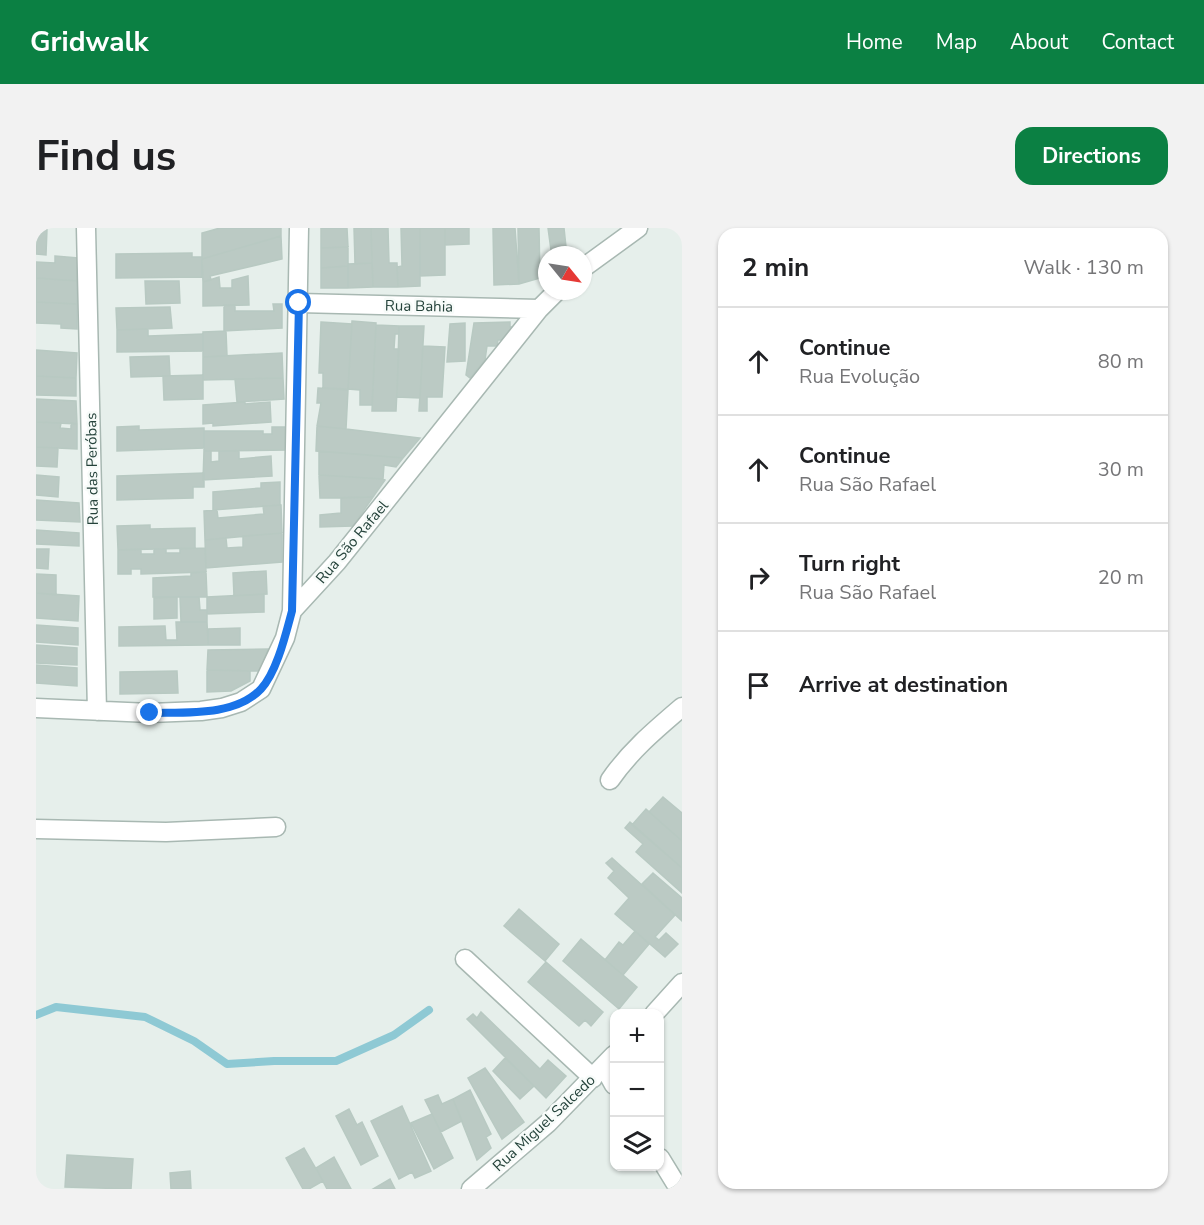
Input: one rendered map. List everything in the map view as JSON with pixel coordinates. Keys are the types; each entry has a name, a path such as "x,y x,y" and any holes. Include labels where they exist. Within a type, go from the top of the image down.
{"street":[{"name":"Rua das Peróbas","path":"86,228 97,711"},
{"path":"292,611 299,228"},
{"path":"592,261 638,228"},
{"name":"Rua São Rafael","path":"36,708 150,713 201,711 241,702 261,689 285,638 292,611 337,562 548,300"},
{"name":"Rua Bahia","path":"299,303 539,309"},
{"path":"610,780 624,760 644,739 682,707"},
{"path":"36,829 166,832 276,827"},
{"path":"465,959 604,1067"},
{"path":"659,1009 682,983"},
{"name":"Rua Miguel Salcedo","path":"471,1189 507,1161 604,1067"},
{"path":"664,1165 679,1189"}],"building":[{"path":"36,228 47,229 46,255 36,254"},
{"path":"220,228 281,228 281,236 202,259 202,233"},
{"path":"321,228 347,228 348,247 321,248"},
{"path":"354,228 371,228 372,263 355,264"},
{"path":"371,228 388,228 389,263 397,263 398,287 373,287"},
{"path":"401,228 420,228 420,286 398,287 397,267 402,266"},
{"path":"420,228 445,228 445,275 420,276"},
{"path":"445,228 469,228 469,244 445,245"},
{"path":"493,228 515,228 519,284 494,285"},
{"path":"518,228 539,228 538,279 519,284"},
{"path":"548,228 564,228 566,246 550,246"},
{"path":"281,236 282,259 210,276 211,280 203,282 202,259"},
{"path":"348,247 348,266 321,268 321,248"},
{"path":"192,253 192,257 202,257 202,277 116,278 116,254"},
{"path":"55,256 78,258 77,281 36,278 36,262 55,263"},
{"path":"372,263 373,287 348,288 348,264"},
{"path":"348,266 348,288 321,288 321,268"},
{"path":"248,276 249,305 203,306 203,282 219,277 220,288 232,288 232,280"},
{"path":"36,278 77,281 77,304 36,302"},
{"path":"145,281 179,281 180,303 146,304"},
{"path":"36,302 77,304 77,329 61,328 61,324 36,323"},
{"path":"273,304 282,304 282,328 224,331 224,305 235,305 235,311 274,311"},
{"path":"170,307 172,328 117,330 116,308"},
{"path":"352,321 376,323 372,405 360,405 360,390 348,389"},
{"path":"321,322 352,324 348,389 323,388 323,373 319,373"},
{"path":"510,322 510,327 513,327 502,340 498,340 497,346 487,346 485,360 470,378 466,375 474,323"},
{"path":"465,323 465,361 447,362 450,324"},
{"path":"376,325 399,326 399,334 395,334 394,349 399,349 396,411 372,411"},
{"path":"399,326 424,326 420,398 397,397"},
{"path":"148,329 148,336 203,334 203,351 117,352 117,330"},
{"path":"226,331 227,356 203,357 203,332"},
{"path":"423,346 445,347 442,397 427,397 427,411 419,411"},
{"path":"36,350 77,353 76,378 36,376"},
{"path":"282,353 283,378 203,380 203,357"},
{"path":"169,356 170,376 131,377 130,357"},
{"path":"203,375 203,399 164,400 163,376"},
{"path":"36,376 76,378 76,396 36,395"},
{"path":"283,378 284,399 237,402 235,379"},
{"path":"318,388 348,390 346,429 317,426 321,403 317,403"},
{"path":"36,399 76,401 77,424 36,422"},
{"path":"245,402 245,404 270,402 271,422 213,426 213,423 203,424 203,405"},
{"path":"36,422 61,423 60,428 71,429 71,423 77,424 77,449 36,447"},
{"path":"139,426 139,430 204,428 204,448 117,451 117,427"},
{"path":"317,426 420,438 403,458 316,451"},
{"path":"272,427 287,427 288,450 204,451 204,431 263,431 263,434 272,434"},
{"path":"36,447 58,448 57,467 36,466"},
{"path":"204,451 211,451 211,462 219,461 219,451 239,451 239,459 271,456 272,476 203,480"},
{"path":"319,451 403,458 396,467 384,465 383,479 319,475"},
{"path":"204,473 204,487 193,487 193,498 117,500 117,476"},
{"path":"36,475 59,477 58,497 36,495"},
{"path":"319,475 385,480 373,497 320,498"},
{"path":"280,482 280,505 213,510 213,492 261,488 261,483"},
{"path":"373,497 353,526 320,527 320,515 341,513 341,498"},
{"path":"36,500 79,503 80,522 36,520"},
{"path":"281,505 282,533 205,540 204,511 217,510 218,518 264,514 263,506"},
{"path":"150,525 150,529 195,528 195,548 118,550 117,526"},
{"path":"36,530 79,533 79,546 36,544"},
{"path":"282,533 282,562 206,568 205,540 226,538 227,548 243,547 243,536"},
{"path":"205,548 206,572 141,574 141,569 131,569 131,574 118,574 118,550 141,549 141,554 154,554 154,549 166,549 166,553 180,553 180,549"},
{"path":"36,549 49,549 48,569 36,568"},
{"path":"266,571 267,594 234,596 233,573"},
{"path":"206,572 207,597 153,597 153,578 191,576 191,573"},
{"path":"36,574 56,575 56,595 36,593"},
{"path":"36,593 79,596 78,621 36,618"},
{"path":"264,594 264,612 207,614 207,597"},
{"path":"177,597 177,618 154,619 154,598"},
{"path":"180,597 199,597 200,610 207,610 207,622 181,622"},
{"path":"176,622 207,622 208,645 119,646 119,627 165,626 166,640 177,640"},
{"path":"36,625 78,628 78,645 36,642"},
{"path":"240,628 240,645 208,645 208,629"},
{"path":"36,645 77,648 77,665 36,663"},
{"path":"268,649 260,671 207,670 208,650"},
{"path":"36,665 77,668 77,686 36,683"},
{"path":"207,670 250,671 250,681 231,691 207,692"},
{"path":"177,671 178,693 120,694 120,672"},
{"path":"663,797 682,813 682,841 649,812"},
{"path":"646,809 682,841 682,868 632,825"},
{"path":"630,822 682,868 682,893 636,852 643,844 625,828"},
{"path":"612,858 675,915 655,937 659,940 666,933 678,944 665,957 615,914 629,898 608,878 614,871 606,863"},
{"path":"653,873 682,898 682,921 642,884"},
{"path":"519,909 559,944 545,961 504,926"},
{"path":"635,931 649,944 623,975 605,960 619,942 623,945"},
{"path":"581,939 637,987 619,1009 563,961"},
{"path":"546,962 603,1012 591,1026 585,1020 579,1026 528,982"},
{"path":"481,1012 540,1069 548,1060 566,1076 546,1098 467,1019 473,1014 477,1018"},
{"path":"505,1058 534,1086 520,1099 493,1071"},
{"path":"485,1068 524,1122 502,1139 468,1078"},
{"path":"470,1090 491,1134 486,1137 491,1148 477,1160 453,1099"},
{"path":"438,1095 442,1104 453,1099 462,1121 441,1132 425,1100"},
{"path":"402,1106 431,1171 415,1178 412,1172 399,1179 371,1121"},
{"path":"349,1109 357,1125 362,1122 378,1156 361,1165 336,1116"},
{"path":"432,1114 453,1158 434,1169 411,1123"},
{"path":"304,1148 323,1181 309,1189 303,1189 286,1158"},
{"path":"67,1155 133,1159 131,1189 65,1187"},
{"path":"334,1157 351,1189 327,1189 316,1168"},
{"path":"190,1171 191,1189 171,1189 170,1173"},
{"path":"390,1179 395,1189 373,1189"}],"waterway":[{"path":"36,1015 56,1007 145,1017 194,1041 227,1064 336,1061 394,1035 429,1010"}],"route":[{"path":"150,713 201,711 241,702 261,689 272,670 285,638 292,611 299,303"}]}
